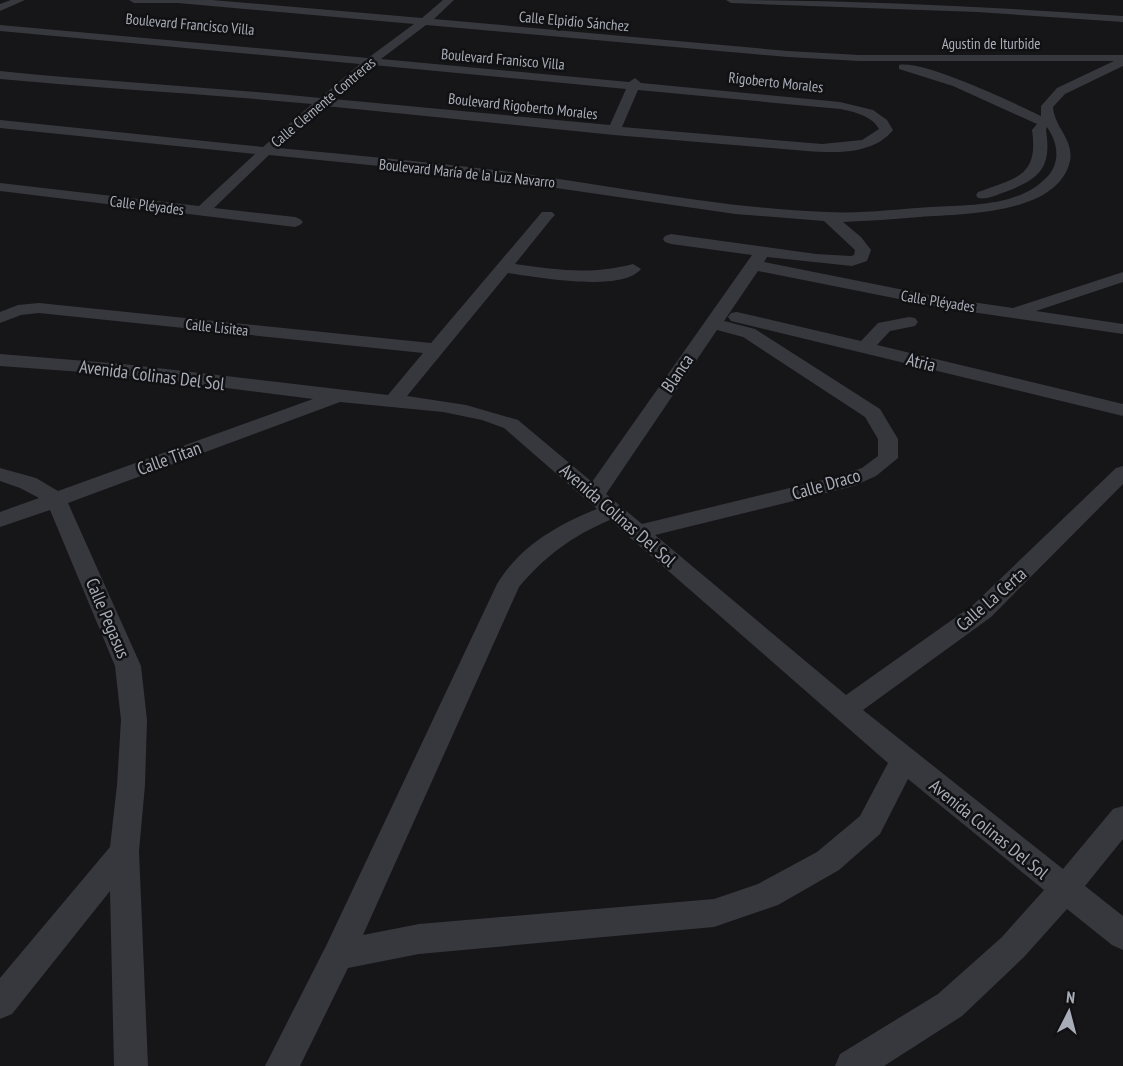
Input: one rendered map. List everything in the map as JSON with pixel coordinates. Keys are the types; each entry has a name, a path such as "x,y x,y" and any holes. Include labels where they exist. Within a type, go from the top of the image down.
{"street":[{"path":"0,9 20,0"},
{"name":"Calle Elpidio Sánchez","path":"134,0 179,0 668,44 859,58"},
{"name":"Calle Clemente Contreras","path":"202,211 264,151 374,58 448,0"},
{"path":"731,0 877,3 1123,19"},
{"name":"Boulevard Francisco Villa","path":"0,22 304,53"},
{"name":"Boulevard Francisco Villa","path":"0,28 374,58"},
{"name":"Boulevard Franisco Villa","path":"374,58 506,75 635,83"},
{"path":"0,124 350,161 372,171 459,179 586,196 637,195 719,207 828,217 963,211 1003,204 1032,195 1050,184 1059,172 1064,158 1059,132 1047,121 988,94 936,75 859,58"},
{"name":"Agustin de Iturbide","path":"859,58 1123,60"},
{"path":"934,58 927,65 936,75"},
{"path":"934,212 1020,182 1033,172 1042,150 1039,130 1047,121 1047,106 1061,92 1117,67 1123,60"},
{"name":"Boulevard Rigoberto Morales","path":"0,67 128,80 153,86"},
{"name":"Boulevard Rigoberto Morales","path":"0,75 120,87 153,86 614,132 782,146 837,148 873,140 886,130"},
{"path":"614,132 635,83"},
{"name":"Rigoberto Morales","path":"635,83 847,107 882,121 886,130"},
{"name":"Calle Pléyades","path":"0,187 295,222"},
{"path":"393,401 547,215"},
{"path":"671,239 758,259 837,261 861,258 863,250 855,240 828,217"},
{"name":"Calle Pléyades","path":"758,259 870,289 1123,329"},
{"name":"Blanca","path":"603,503 715,318 758,259"},
{"path":"503,267 584,278 602,278 633,269"},
{"path":"1015,312 1123,277"},
{"name":"Calle Lisitea","path":"0,318 18,310 39,308 436,349"},
{"name":"Atria","path":"715,318 865,348 1123,410"},
{"name":"Calle Draco","path":"637,532 846,481 869,472 888,458 888,440 873,413 750,333 715,318"},
{"path":"865,348 884,327 909,322"},
{"name":"Avenida Colinas Del Sol","path":"0,360 100,368 339,397 455,407 490,415 511,424 904,760 1064,890 1122,932"},
{"name":"Calle Titan","path":"0,520 339,397"},
{"name":"Calle La Certa","path":"845,709 982,611 1123,472"},
{"path":"0,474 28,483 56,499"},
{"name":"Calle Pegasus","path":"56,499 128,666 134,720 131,785 124,851 131,1066"},
{"path":"282,1066 352,952 509,584 545,543 603,503"},
{"path":"352,952 419,939 714,913 767,895 828,861 870,825 904,760"},
{"path":"852,1066 950,1005 1013,947 1064,890 1123,818"},
{"path":"1,999 124,851"}]}
